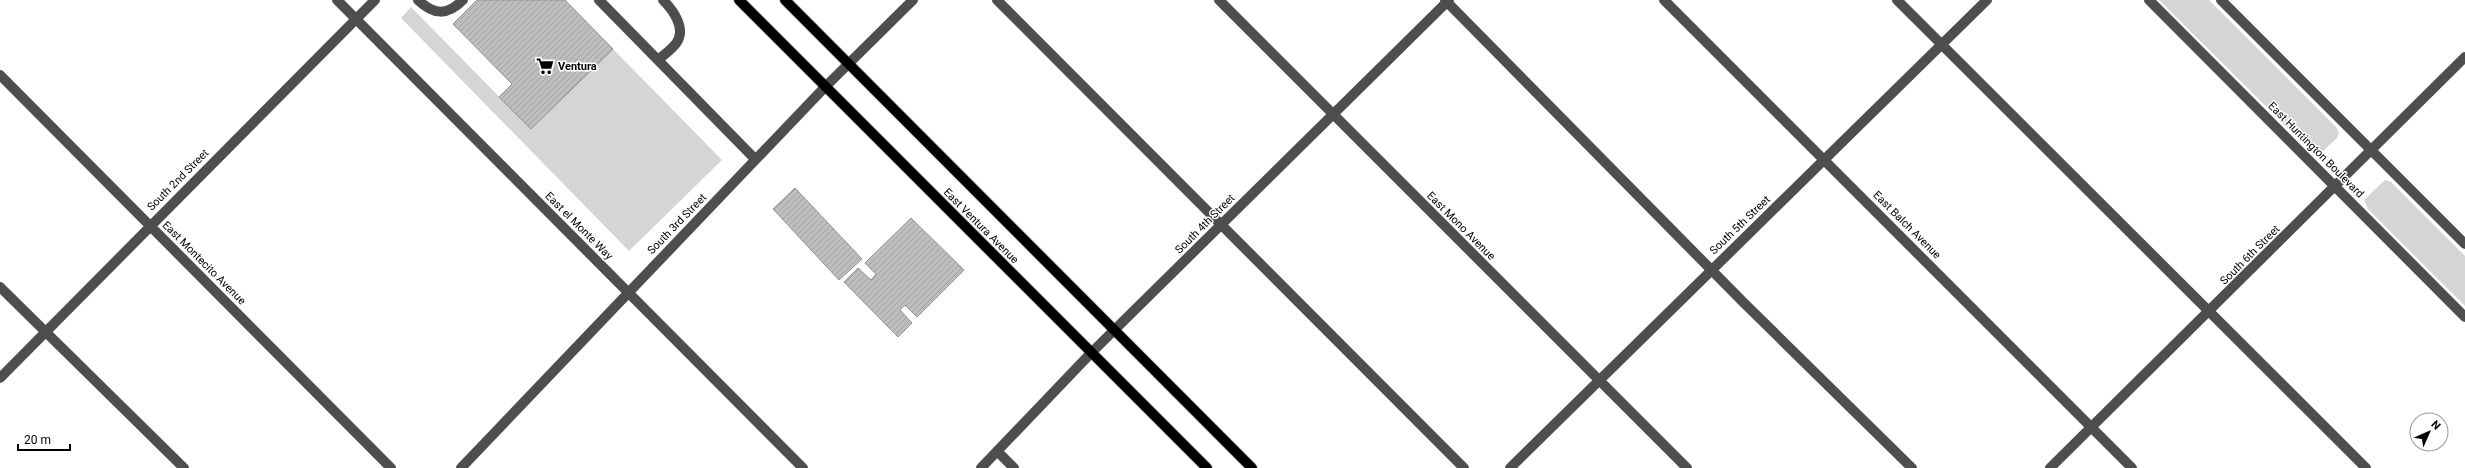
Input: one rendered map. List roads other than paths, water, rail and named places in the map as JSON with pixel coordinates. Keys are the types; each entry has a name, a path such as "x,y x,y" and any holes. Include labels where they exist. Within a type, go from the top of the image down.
{"main road":[{"name":"East Ventura Avenue","path":"739,0 1207,468"},
{"name":"East Ventura Avenue","path":"786,0 1252,468"}],"street":[{"name":"East el Monte Way","path":"337,0 803,468"},
{"name":"South 2nd Street","path":"0,378 150,225 375,0"},
{"path":"418,0 428,9 442,13 455,8 463,0"},
{"path":"599,0 755,159"},
{"path":"658,60 677,42 680,26 671,8 663,0"},
{"name":"South 3rd Street","path":"461,468 755,159 848,63 912,0"},
{"path":"997,0 1464,468"},
{"name":"East Mono Avenue","path":"1219,0 1598,381 1687,468"},
{"name":"East Balch Avenue","path":"1664,0 2132,468"},
{"path":"1897,0 2366,468"},
{"name":"South 5th Street","path":"1510,468 1987,0"},
{"name":"East Huntington Boulevard","path":"2149,0 2465,318"},
{"path":"2221,0 2465,244"},
{"path":"1447,1 1712,270 1912,468"},
{"name":"South 4th Street","path":"981,468 1091,353 1334,115 1447,1"},
{"name":"South 6th Street","path":"2050,468 2090,426 2210,312 2465,57"},
{"name":"East Montecito Avenue","path":"0,75 391,468"},
{"path":"0,287 184,468"},
{"path":"997,451 1014,468"}],"place":[{"name":"Ventura","path":"545,66"}]}
